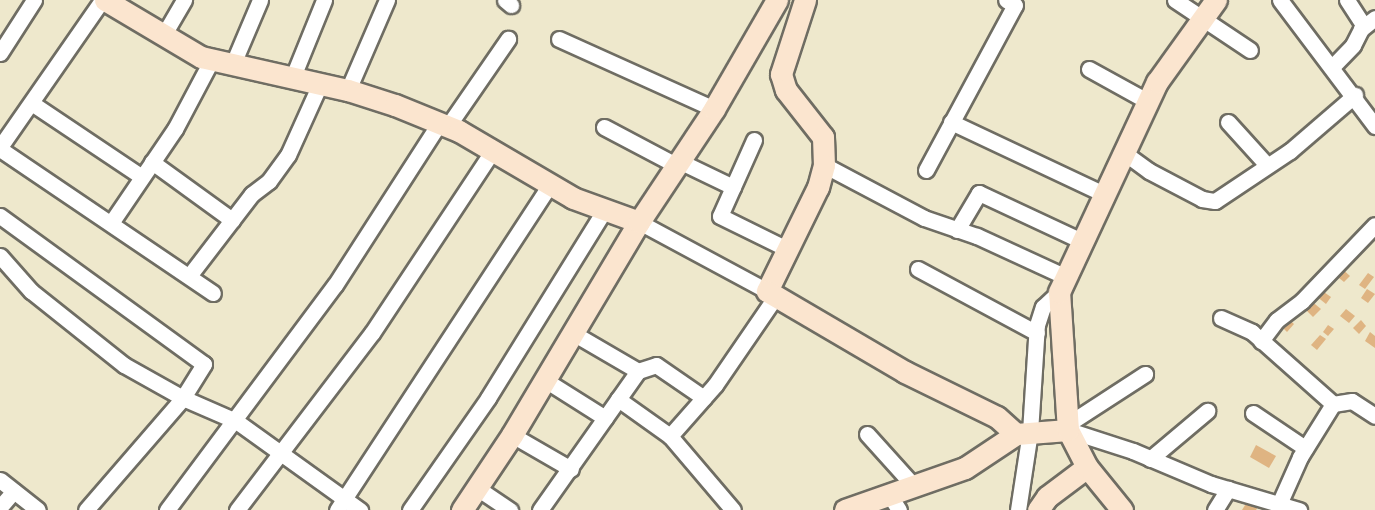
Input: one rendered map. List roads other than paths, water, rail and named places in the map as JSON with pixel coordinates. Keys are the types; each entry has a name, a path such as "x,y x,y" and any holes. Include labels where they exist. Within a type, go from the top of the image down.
{"street":[{"path":"0,53 34,0"},
{"path":"163,36 184,0"},
{"path":"232,66 260,0"},
{"path":"292,79 324,0"},
{"path":"348,90 387,0"},
{"path":"462,510 512,435 639,222 714,109 777,0"},
{"path":"670,436 704,398 771,293 787,249 818,187 824,165 823,137 786,90 781,74 805,0"},
{"path":"1175,0 1250,50"},
{"path":"1018,510 1023,433 1037,333 1043,307 1063,285 1147,101 1216,0"},
{"path":"1280,0 1355,95 1375,126"},
{"path":"1332,67 1353,45 1370,22 1347,0"},
{"path":"213,293 0,148 108,1 163,36 211,61 348,90 444,124 550,184 604,211 639,222 771,293 905,372 997,417 1023,433"},
{"path":"926,170 1013,2"},
{"path":"167,510 236,421 335,285 444,124 508,39"},
{"path":"560,39 714,109"},
{"path":"111,223 152,162 211,61"},
{"path":"1089,69 1147,101"},
{"path":"189,276 232,220 288,155 320,84"},
{"path":"1123,152 1149,171 1208,201 1223,199 1267,165 1290,151 1355,95"},
{"path":"33,104 142,177"},
{"path":"951,122 1104,194"},
{"path":"1228,122 1267,165"},
{"path":"604,127 733,187"},
{"path":"754,140 721,219 787,249"},
{"path":"237,510 278,452 385,314 493,150"},
{"path":"152,162 232,220"},
{"path":"824,165 924,218 957,230 1063,285"},
{"path":"341,504 550,184"},
{"path":"957,230 979,193 1082,242"},
{"path":"410,510 488,398 604,211"},
{"path":"0,216 202,361 204,366 183,398 86,510"},
{"path":"1261,341 1277,320 1302,302 1375,225"},
{"path":"0,256 31,291 89,340 124,365 183,398 236,421 341,504 360,510"},
{"path":"918,269 1037,333"},
{"path":"1063,285 1068,427 1087,467 1122,510"},
{"path":"1221,318 1244,327 1333,404"},
{"path":"573,333 638,371"},
{"path":"540,510 638,371 656,365 704,398"},
{"path":"845,510 893,501 913,485 965,468 1023,433 1068,427 1145,374"},
{"path":"545,380 605,418"},
{"path":"618,399 670,436 733,510"},
{"path":"1280,502 1305,448 1333,404 1352,401 1372,407"},
{"path":"1150,459 1207,411"},
{"path":"1253,414 1305,448"},
{"path":"1068,427 1228,489 1280,502 1299,510"},
{"path":"867,434 913,485"},
{"path":"512,435 571,469"},
{"path":"1038,510 1052,493 1087,467"},
{"path":"0,480 38,510"},
{"path":"477,488 510,510"},
{"path":"1215,510 1228,489"},
{"path":"0,507 14,491"}]}
